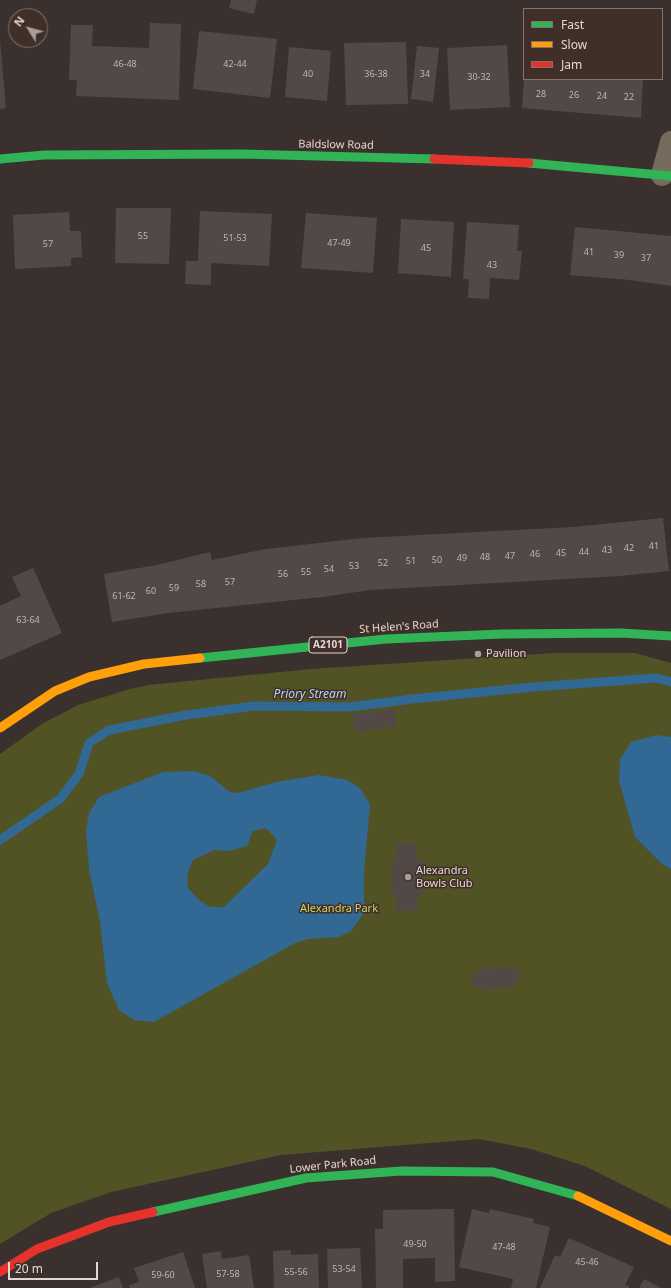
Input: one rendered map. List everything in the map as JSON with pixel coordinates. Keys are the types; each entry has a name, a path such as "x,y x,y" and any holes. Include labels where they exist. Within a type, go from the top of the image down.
{"street":[{"path":"667,176 671,142"},
{"name":"Baldslow Road","path":"0,160 44,155 242,154 511,161 667,176"},
{"name":"St Helen's Road","path":"0,728 55,691 89,676 144,664 386,639 510,634 621,633 671,636"},
{"name":"Lower Park Road","path":"0,1272 38,1248 109,1222 306,1178 401,1171 493,1172 572,1193 671,1241"}],"green space":[{"name":"Alexandra Park","path":"555,653 635,653 671,663 671,1209 585,1166 531,1149 479,1139 281,1155 111,1192 51,1213 0,1244 0,754 42,724 78,705 148,685 311,669"}],"water":[{"path":"656,735 671,737 671,869 662,864 635,837 619,781 620,760 631,742"},
{"path":"193,771 210,776 230,792 238,793 276,782 319,775 347,780 360,788 370,805 364,871 364,913 350,932 338,937 308,939 295,943 154,1022 134,1020 119,1010 107,983 100,922 89,869 86,831 89,813 99,797 163,772","holes":["266,828 277,840 268,864 224,907 210,907 200,901 188,888 187,875 193,860 214,850 229,851 247,846 253,831"]}],"building":[{"path":"231,0 257,0 254,14 229,8"},
{"path":"150,23 181,24 179,100 76,96 77,80 69,80 71,25 93,25 92,46 149,48"},
{"path":"199,31 277,39 270,98 193,89"},
{"path":"0,40 6,108 0,109"},
{"path":"406,42 408,104 346,105 344,43"},
{"path":"507,45 510,107 450,110 447,48"},
{"path":"417,46 439,48 433,102 411,99"},
{"path":"289,47 331,51 327,101 285,97"},
{"path":"524,80 643,80 641,118 522,108"},
{"path":"116,208 171,208 169,264 115,263"},
{"path":"200,211 272,214 269,266 211,263 211,285 185,284 186,261 198,261"},
{"path":"69,212 70,231 81,231 82,257 71,258 71,266 15,269 13,215"},
{"path":"306,213 377,218 373,273 301,268"},
{"path":"401,219 454,222 451,277 398,273"},
{"path":"467,222 519,225 517,251 522,251 519,280 490,278 489,299 468,298 469,279 463,279"},
{"path":"575,227 671,236 671,286 630,280 570,275"},
{"path":"663,518 669,571 620,576 371,590 322,597 168,613 112,622 104,574 157,565 210,552 212,560 266,549 363,538 573,527"},
{"path":"33,568 62,633 0,660 0,606 21,596 12,577"},
{"path":"395,709 397,726 355,732 352,715"},
{"name":"Alexandra Bowls Club","path":"396,843 417,843 417,861 425,861 424,894 418,894 417,911 396,911 396,894 391,894 392,861 396,861"},
{"path":"512,967 519,972 519,982 511,988 480,990 472,984 472,976 480,969"},
{"path":"454,1209 455,1281 435,1282 435,1258 403,1259 403,1288 376,1288 375,1229 383,1229 383,1210"},
{"path":"472,1209 489,1213 490,1209 534,1219 533,1223 550,1227 536,1288 511,1288 513,1279 459,1267"},
{"path":"569,1238 634,1267 625,1285 629,1286 629,1288 540,1288 555,1255 560,1257"},
{"path":"360,1248 362,1288 328,1288 327,1249"},
{"path":"291,1250 291,1255 318,1254 319,1288 274,1288 273,1251"},
{"path":"221,1251 222,1259 249,1255 254,1288 207,1288 202,1254"},
{"path":"183,1252 195,1288 130,1288 129,1285 139,1282 134,1268"},
{"path":"119,1277 123,1288 90,1288"},
{"path":"644,1279 661,1288 639,1288"}],"waterway":[{"name":"Priory Stream","path":"0,840 60,799 79,774 89,743 109,730 186,715 254,706 350,707 412,699 533,687 656,678 671,682"}],"traffic: fast":[{"path":"0,159 44,155 242,154 434,159"},
{"path":"529,163 671,176"},
{"path":"200,658 386,639 502,634 621,633 671,636"},
{"path":"153,1212 306,1178 401,1171 493,1172 578,1196"}],"traffic: slow":[{"path":"0,728 55,691 89,677 144,664 200,658"},
{"path":"578,1196 671,1241"}],"traffic: jam":[{"path":"434,159 529,163"},
{"path":"0,1272 37,1249 109,1222 153,1212"}],"place":[{"name":"Pavilion","path":"478,654"},
{"name":"Alexandra Bowls Club","path":"408,877"}]}
